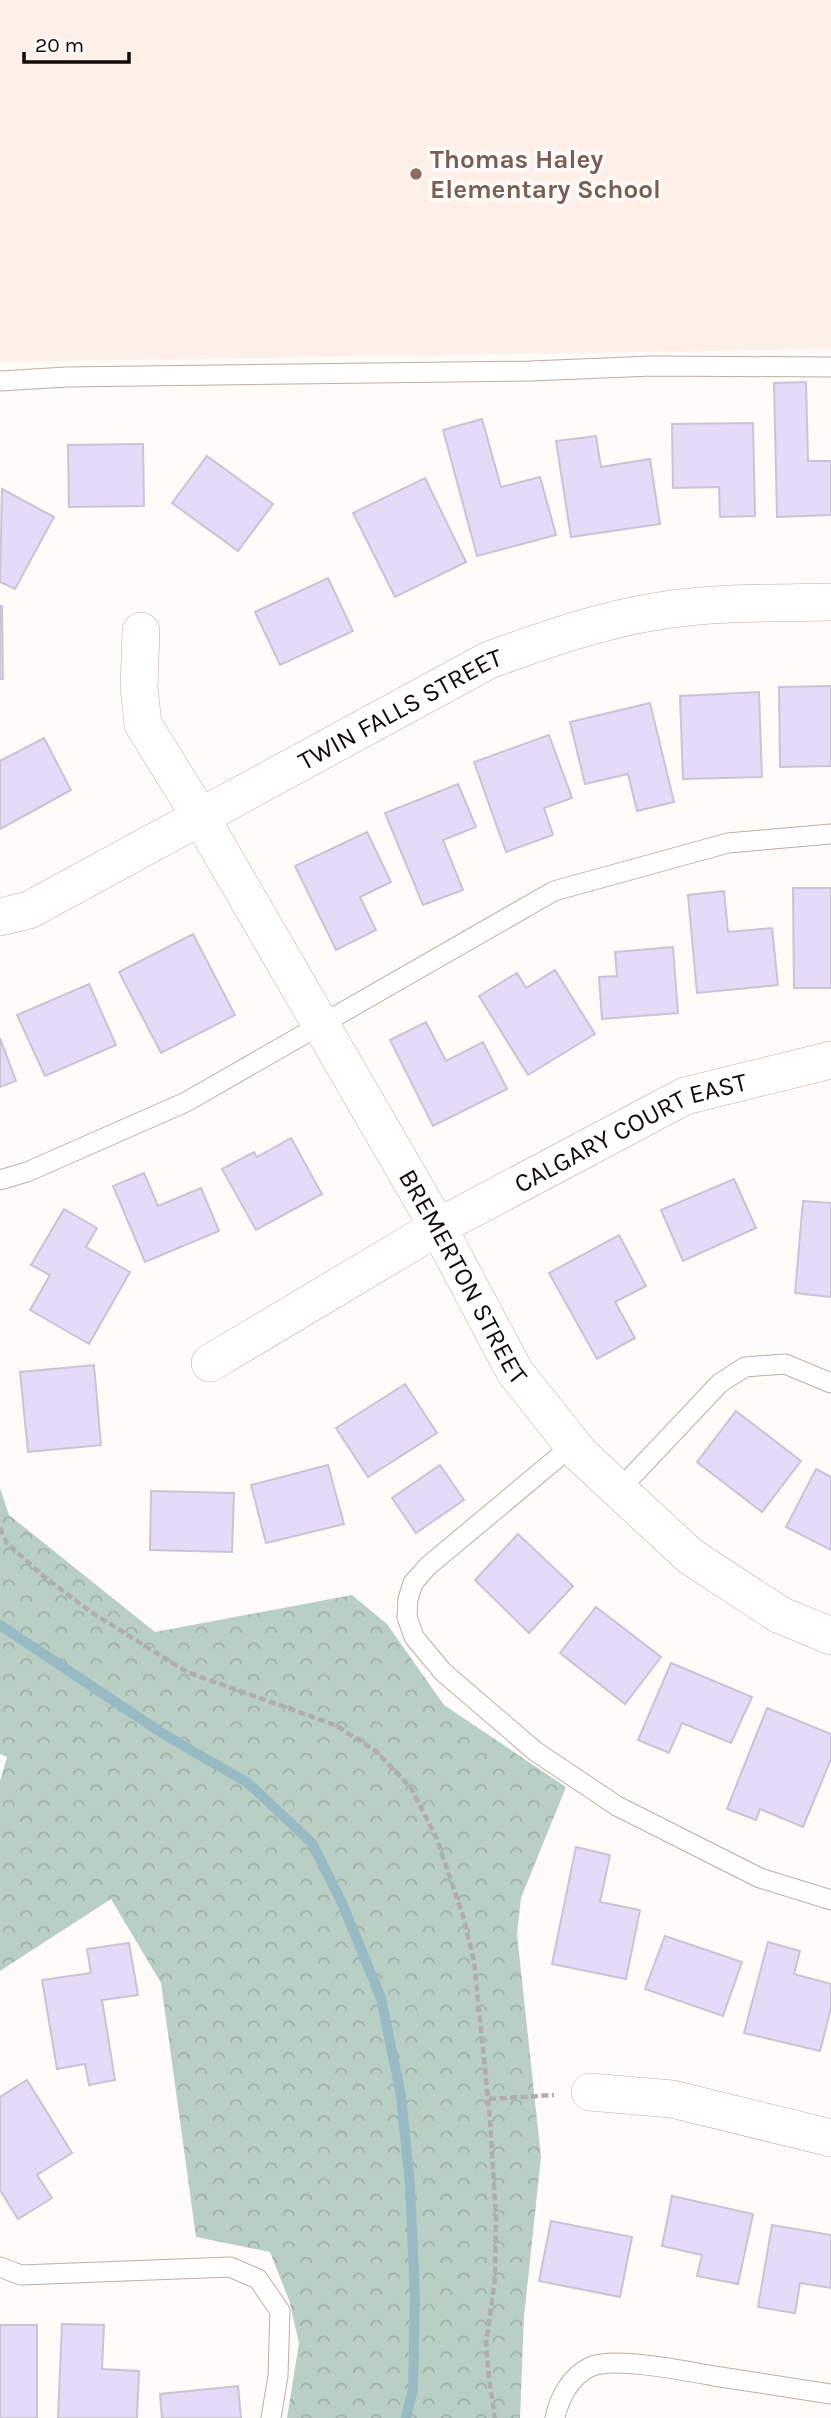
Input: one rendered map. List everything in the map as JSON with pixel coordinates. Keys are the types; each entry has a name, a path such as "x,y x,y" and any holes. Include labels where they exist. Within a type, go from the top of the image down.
{"street":[{"name":"TWIN FALLS STREET","path":"0,917 29,910 489,660 566,632 660,611 720,604 831,602"},
{"name":"BREMERTON STREET","path":"141,631 139,688 143,724 201,818 438,1227 515,1372 573,1445 690,1556 780,1615 831,1636"},
{"name":"CALGARY COURT EAST","path":"211,1363 438,1227 685,1096 831,1060"},
{"path":"590,2092 672,2099 831,2137"}],"lane":[{"path":"0,381 66,377 531,371 652,366 831,367"},
{"path":"0,1180 27,1172 186,1102 554,891 728,843 831,834"},
{"path":"619,1490 720,1383 746,1367 785,1364 831,1383"},
{"path":"573,1445 428,1566 413,1583 407,1617 414,1637 443,1672 535,1751 617,1806 760,1878 831,1900"},
{"path":"0,2267 21,2275 230,2267 258,2279 280,2311 278,2376 271,2418"},
{"path":"555,2418 557,2405 571,2381 592,2366 621,2363 831,2394"}],"path":[{"path":"0,1528 7,1543 43,1576 91,1612 187,1672 335,1725 376,1751 411,1787 437,1839 463,1916 474,1961 489,2099 496,2218 495,2279 486,2343 495,2418"},
{"path":"489,2099 590,2092"}],"shaded area":[{"name":"Thomas Haley Elementary School","path":"0,0 831,0 831,349 0,362"}],"green space":[{"path":"0,1488 9,1515 155,1632 352,1595 387,1624 444,1705 566,1787 521,1898 517,1934 541,2157 524,2317 520,2418 287,2418 299,2343 289,2300 270,2252 196,2237 161,1983 111,1899 0,1971 0,1781 7,1757 0,1754"}],"building":[{"path":"806,382 808,461 831,461 831,515 777,517 774,383"},
{"path":"482,419 501,487 540,477 556,535 477,556 443,430"},
{"path":"753,423 755,516 720,517 719,487 673,488 672,424"},
{"path":"596,436 601,467 650,459 660,524 571,537 556,441"},
{"path":"143,444 144,506 69,507 68,445"},
{"path":"207,456 273,504 238,551 172,503"},
{"path":"425,478 466,562 395,597 353,513"},
{"path":"2,489 54,517 15,589 0,582"},
{"path":"328,578 353,631 280,665 255,612"},
{"path":"2,606 3,679 0,679"},
{"path":"831,686 831,766 780,767 779,687"},
{"path":"759,692 762,777 683,779 680,696"},
{"path":"650,703 674,802 637,811 628,774 585,784 570,722"},
{"path":"549,735 572,798 544,808 553,835 506,852 474,762"},
{"path":"44,738 71,790 0,829 0,761"},
{"path":"458,784 476,827 443,840 463,890 423,905 385,813"},
{"path":"367,832 391,882 360,897 376,930 336,950 295,866"},
{"path":"793,888 831,888 831,988 794,988"},
{"path":"724,891 728,932 772,928 778,985 697,993 688,895"},
{"path":"193,934 235,1015 161,1053 119,972"},
{"path":"673,947 678,1013 602,1019 599,977 617,976 615,952"},
{"path":"555,970 595,1034 528,1075 479,996 517,973 526,988"},
{"path":"89,984 116,1045 45,1076 17,1015"},
{"path":"426,1022 446,1061 483,1042 507,1089 433,1126 390,1040"},
{"path":"0,1038 16,1081 0,1087"},
{"path":"291,1138 322,1194 256,1230 222,1169 254,1152 257,1157"},
{"path":"144,1173 158,1206 201,1188 219,1231 145,1262 113,1186"},
{"path":"734,1179 756,1228 683,1261 661,1210"},
{"path":"803,1201 831,1203 831,1297 795,1293"},
{"path":"64,1209 97,1228 86,1247 130,1272 89,1344 30,1310 50,1275 31,1265"},
{"path":"619,1235 646,1286 615,1302 635,1338 597,1359 549,1273"},
{"path":"94,1365 101,1445 28,1452 20,1372"},
{"path":"405,1384 437,1433 368,1477 336,1428"},
{"path":"736,1411 801,1461 762,1512 697,1462"},
{"path":"328,1465 344,1524 266,1543 251,1485"},
{"path":"440,1465 464,1500 416,1533 392,1498"},
{"path":"816,1469 831,1477 831,1550 786,1527"},
{"path":"151,1491 234,1493 232,1552 150,1550"},
{"path":"518,1534 573,1586 529,1633 475,1580"},
{"path":"596,1607 661,1657 625,1704 560,1653"},
{"path":"671,1663 752,1697 731,1743 682,1723 669,1753 638,1740"},
{"path":"767,1708 831,1734 831,1759 803,1827 760,1809 756,1820 727,1809"},
{"path":"576,1847 610,1855 600,1902 640,1910 626,1979 552,1964"},
{"path":"665,1936 742,1962 723,2016 645,1989"},
{"path":"768,1942 800,1951 794,1974 831,1984 831,2008 820,2051 744,2033"},
{"path":"129,1943 138,1995 102,2000 115,2080 89,2085 85,2064 57,2069 42,1980 91,1973 87,1949"},
{"path":"27,2080 72,2153 37,2175 52,2198 18,2219 0,2190 0,2097"},
{"path":"672,2196 753,2214 738,2284 697,2276 702,2255 662,2246"},
{"path":"551,2221 632,2237 620,2297 539,2281"},
{"path":"772,2225 831,2235 831,2288 800,2283 795,2313 758,2307"},
{"path":"62,2324 104,2325 102,2369 139,2371 137,2418 58,2418"},
{"path":"0,2325 37,2325 37,2418 0,2418"},
{"path":"238,2386 241,2418 162,2418 160,2394"}],"waterway":[{"path":"0,1625 165,1735 248,1783 312,1843 342,1903 381,1998 401,2096 410,2185 415,2297 413,2389 406,2418"}],"place":[{"name":"Thomas Haley Elementary School","path":"416,174"}]}
